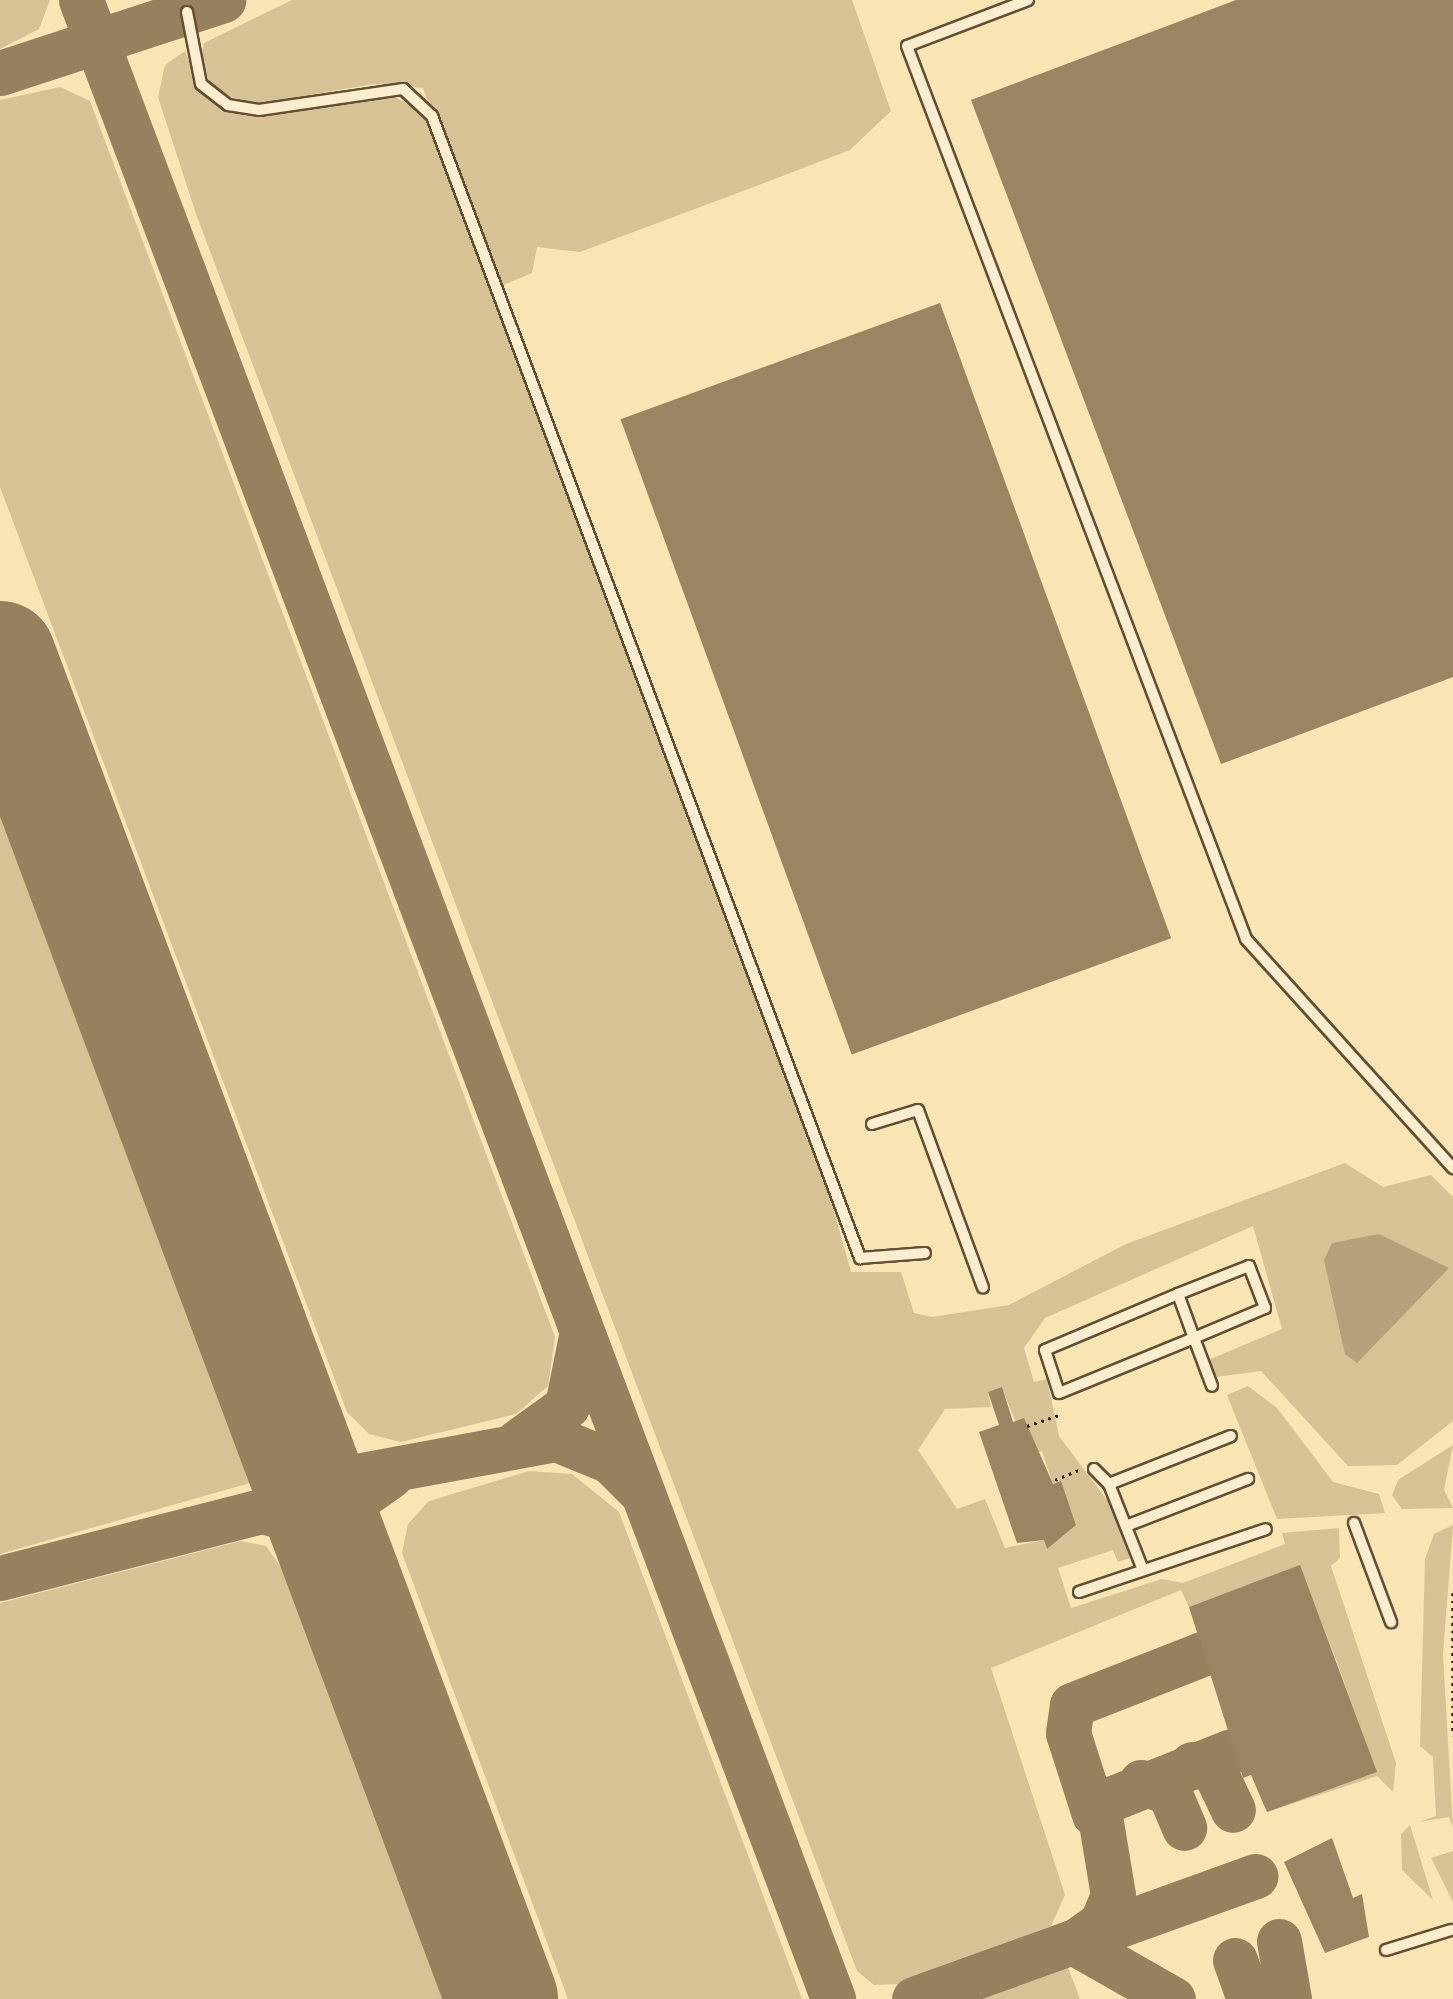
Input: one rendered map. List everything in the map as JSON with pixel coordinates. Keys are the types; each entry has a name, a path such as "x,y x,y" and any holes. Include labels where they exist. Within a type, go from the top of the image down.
{"lane":[{"path":"1028,0 907,46 1246,939 1453,1168"},
{"path":"186,12 201,84 228,105 259,110 403,90 432,116 860,1258 924,1253"},
{"path":"872,1124 918,1110 983,1288"},
{"path":"1249,1266 1265,1308 1059,1393 1044,1350 1178,1294 1249,1266"},
{"path":"1178,1294 1212,1386"},
{"path":"1109,1484 1231,1436"},
{"path":"1091,1466 1109,1484 1143,1570"},
{"path":"1126,1526 1248,1480"},
{"path":"1354,1523 1391,1622"},
{"path":"1079,1592 1266,1529"},
{"path":"1386,1950 1451,1930"}],"path":[{"path":"1026,1426 1062,1414"},
{"path":"1055,1480 1091,1466"},
{"path":"1453,1592 1453,1736"}],"shaded area":[{"path":"0,0 50,0 39,29 0,49"},
{"path":"292,0 852,0 891,111 850,150 759,185 580,252 537,247 532,273 496,288 423,88 374,84 256,104 214,92 200,60 204,43"},
{"path":"185,51 201,93 228,108 270,115 390,94 426,115 825,1179 851,1272 901,1272 914,1313 932,1317 1009,1305 1126,1244 1345,1163 1383,1187 1431,1175 1453,1197 1453,1421 1397,1465 1348,1466 1261,1371 1201,1379 1196,1365 1282,1329 1253,1226 1045,1318 1024,1348 1034,1382 1047,1379 1059,1436 1113,1508 1130,1558 1118,1562 1113,1550 1058,1568 1071,1608 1162,1579 1183,1583 1285,1544 1282,1533 1339,1528 1340,1558 1331,1566 1396,1763 1393,1792 1377,1776 1267,1812 1376,1771 1337,1662 1299,1566 1189,1607 1181,1590 991,1668 1065,1895 1051,1926 900,1984 874,1985 857,1971 196,214 158,97 165,65","holes":["1002,1388 1029,1456 1042,1451 1051,1478 1028,1486 1061,1482 1076,1524 1047,1549 1044,1540 1005,1548 985,1499 957,1509 918,1450 945,1409 991,1407 988,1392"]},
{"path":"60,87 90,101 555,1337 548,1386 516,1414 401,1442 369,1434 347,1412 0,487 0,100"},
{"path":"0,816 250,1483 0,1554"},
{"path":"1379,1234 1449,1268 1357,1363 1345,1354 1324,1260 1332,1243"},
{"path":"1248,1386 1277,1408 1333,1482 1379,1494 1385,1513 1277,1519 1227,1395"},
{"path":"1453,1445 1444,1490 1453,1508 1402,1509 1392,1495 1398,1480"},
{"path":"529,1471 572,1474 619,1512 802,1999 568,1999 402,1553 408,1524 429,1501"},
{"path":"1453,1525 1443,1654 1453,1828 1449,1817 1419,1822 1436,1816 1433,1757 1420,1746 1425,1559 1434,1534"},
{"path":"241,1541 266,1546 285,1573 445,1999 0,1999 0,1603"},
{"path":"1410,1825 1433,1900 1402,1870 1401,1834"},
{"path":"1453,1851 1453,1902 1431,1858"},
{"path":"1067,1965 1080,1999 975,1999"}],"building":[{"path":"1236,0 1453,0 1453,677 1221,764 971,100"},
{"path":"940,303 1171,938 852,1055 621,419"},
{"path":"1002,1387 1013,1422 1024,1418 1053,1484 1061,1481 1076,1525 1047,1549 1044,1540 1017,1543 979,1432 999,1425 988,1392"},
{"path":"1300,1565 1377,1772 1267,1812 1251,1775 1243,1778 1189,1607"},
{"path":"1332,1838 1353,1898 1362,1894 1369,1937 1325,1953 1284,1862"}],"taxiway":[{"path":"81,0 833,1999"},
{"path":"0,73 223,0"},
{"path":"517,1442 567,1406 581,1336"},
{"path":"283,1409 317,1463 345,1478 556,1439 610,1461 639,1490"},
{"path":"349,1587 346,1523 363,1495 390,1476"},
{"path":"0,1578 261,1511 299,1520 335,1555"},
{"path":"1094,1814 1068,1733 1072,1705 1205,1653"},
{"path":"1079,1939 1102,1922 1113,1895 1098,1804 1231,1751"},
{"path":"1192,1764 1214,1770 1233,1810"},
{"path":"1141,1782 1169,1792 1184,1828"},
{"path":"914,1999 1255,1876"},
{"path":"1279,1941 1289,1999"},
{"path":"1073,1942 1173,1999"},
{"path":"1235,1960 1249,1999"}],"runway":[{"path":"0,657 502,1999"}]}
